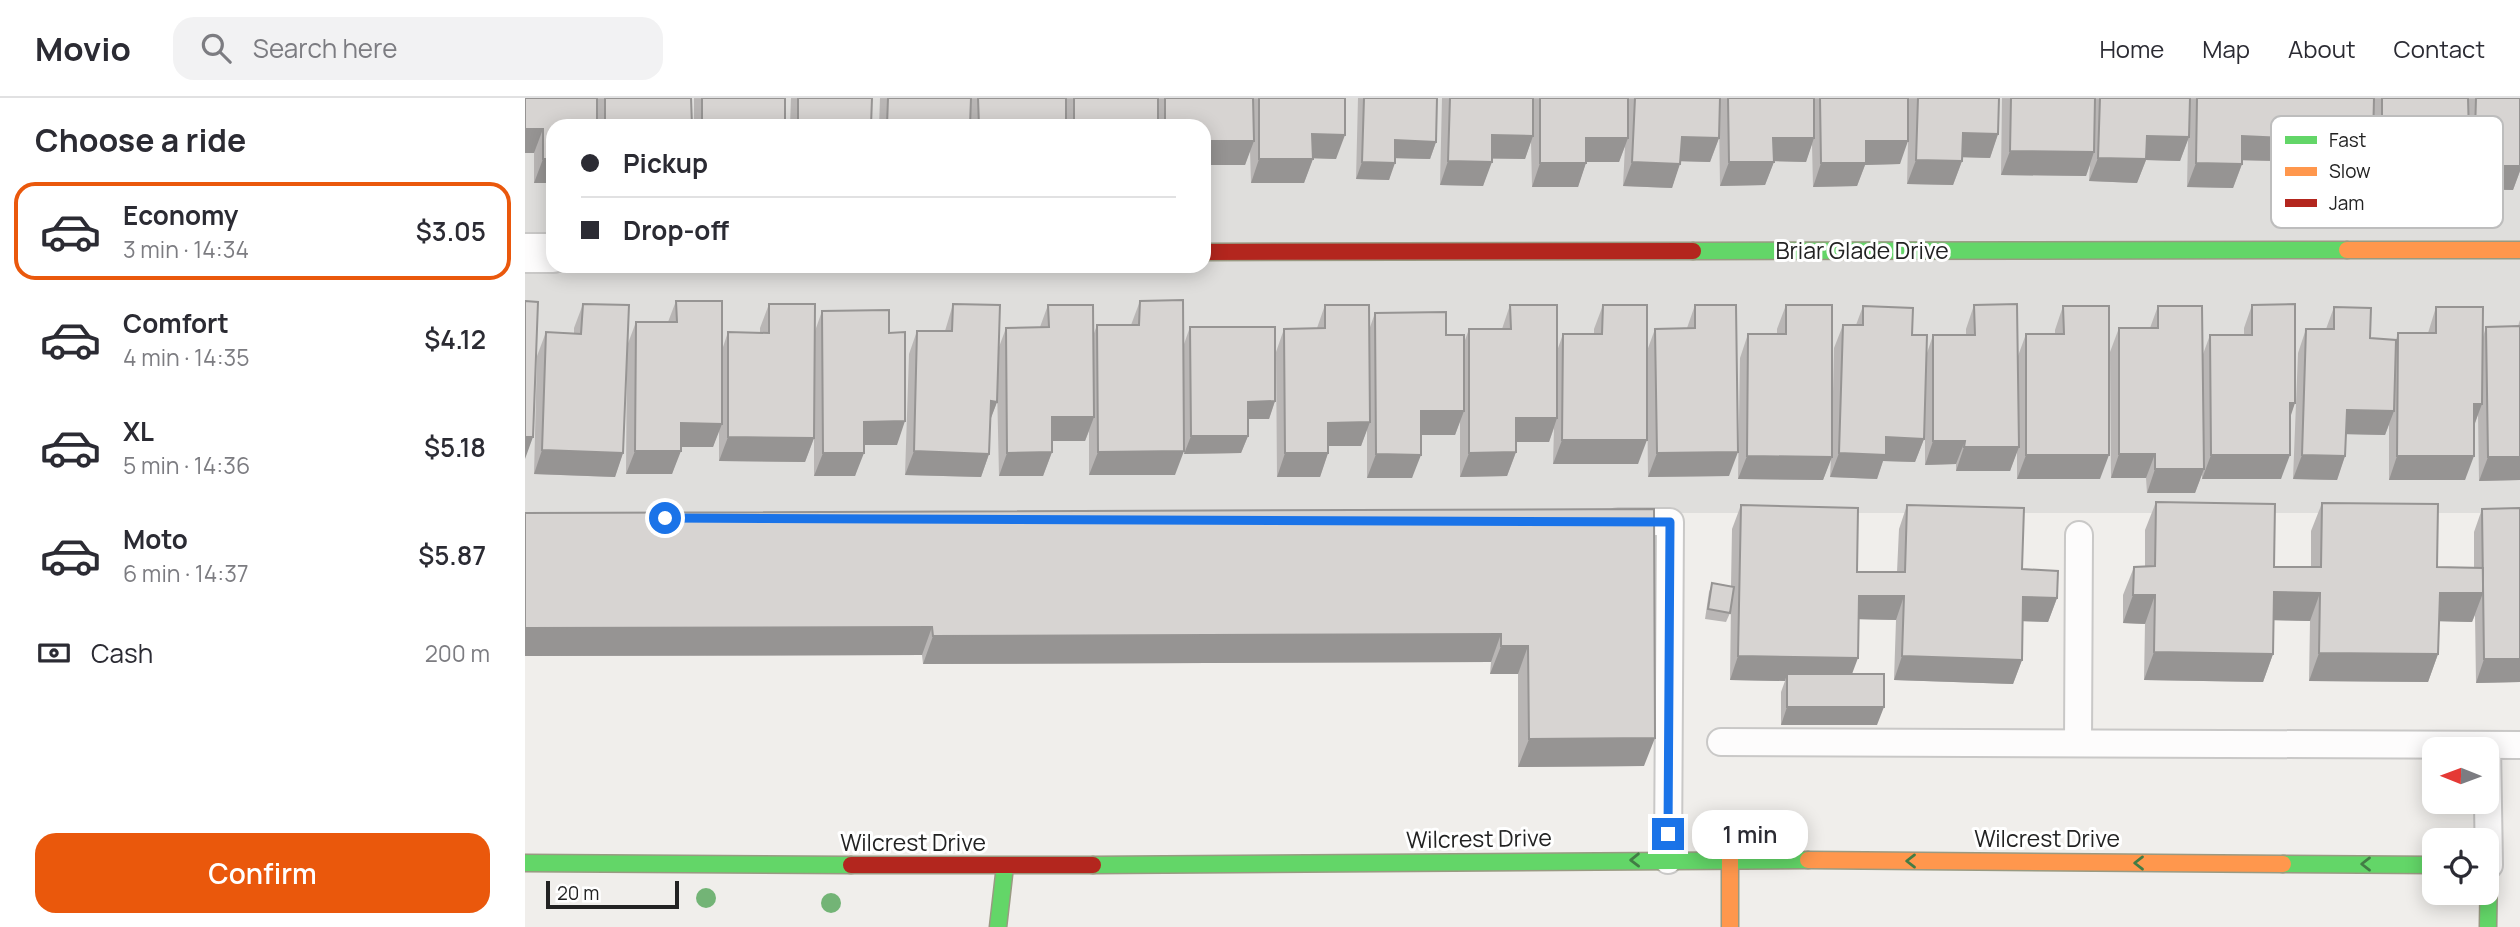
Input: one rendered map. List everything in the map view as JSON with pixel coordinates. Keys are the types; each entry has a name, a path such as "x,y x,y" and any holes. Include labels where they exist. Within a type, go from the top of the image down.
{"main road":[{"name":"Briar Glade Drive","path":"1211,252 2520,250"},
{"name":"Wilcrest Drive","path":"525,863 1005,866 1730,859 2422,865"},
{"path":"1730,859 1730,927"},
{"path":"998,927 1005,866"},
{"path":"2489,927 2491,905"}],"street":[{"path":"525,253 546,253"}],"lane":[{"path":"1586,522 1670,522 1668,860"},
{"path":"2078,743 2079,535"},
{"path":"1721,742 2422,745"},
{"path":"2499,745 2520,745"}],"shaded area":[{"path":"525,98 2520,98 2520,513 525,513"}],"building":[{"path":"525,98 597,98 597,119 546,119 546,159 543,159 543,129 525,129"},
{"path":"605,98 691,98 692,119 605,119"},
{"path":"702,98 785,98 785,119 702,119"},
{"path":"798,98 872,98 871,119 798,119"},
{"path":"888,98 971,98 970,119 887,119"},
{"path":"978,98 1066,98 1066,119 979,119"},
{"path":"1074,98 1158,98 1158,119 1074,119"},
{"path":"1165,98 1253,98 1254,141 1212,141 1211,162 1211,119 1165,119"},
{"path":"1259,98 1345,98 1345,135 1312,134 1313,159 1259,159"},
{"path":"1364,98 1437,98 1436,142 1395,140 1395,163 1362,162"},
{"path":"1450,98 1533,98 1533,136 1492,135 1492,162 1448,161"},
{"path":"1540,98 1628,98 1628,138 1586,138 1586,163 1540,163"},
{"path":"1635,98 1720,98 1719,138 1682,137 1680,164 1632,162"},
{"path":"1728,98 1814,98 1814,138 1773,138 1774,162 1729,162"},
{"path":"1820,98 1908,98 1908,141 1866,141 1866,163 1821,163"},
{"path":"1918,98 1999,98 1998,134 1963,133 1962,161 1916,160"},
{"path":"2011,98 2095,98 2094,152 2010,151"},
{"path":"2100,98 2190,98 2189,137 2147,136 2146,159 2098,158"},
{"path":"2197,98 2374,98 2374,116 2271,116 2271,137 2242,136 2242,164 2196,163"},
{"path":"2382,98 2468,98 2468,116 2382,116"},
{"path":"2476,98 2520,98 2520,166 2503,166 2503,116 2475,116"},
{"path":"1183,300 1184,451 1098,452 1097,325 1139,325 1140,301"},
{"path":"525,301 538,302 533,437 525,437"},
{"path":"676,301 722,301 722,424 681,423 681,451 635,451 636,322 677,322"},
{"path":"583,304 629,305 623,453 542,450 546,332 581,334"},
{"path":"769,304 815,304 814,438 728,437 728,332 769,333"},
{"path":"953,304 1000,305 997,402 991,401 989,454 914,451 917,331 952,331"},
{"path":"2017,304 2019,447 1964,447 1965,441 1933,441 1933,335 1975,335 1974,305"},
{"path":"2295,304 2295,403 2290,403 2290,455 2211,455 2210,335 2252,335 2252,305"},
{"path":"1048,305 1093,305 1094,417 1052,417 1052,452 1007,453 1006,328 1049,327"},
{"path":"1325,305 1369,305 1370,422 1328,423 1328,453 1285,453 1284,329 1325,328"},
{"path":"1510,305 1557,305 1557,418 1516,418 1516,452 1469,453 1469,329 1511,329"},
{"path":"1603,305 1647,305 1647,440 1562,440 1563,334 1602,334"},
{"path":"1695,305 1736,305 1738,452 1657,453 1655,329 1695,328"},
{"path":"1786,305 1832,305 1832,457 1747,456 1748,334 1786,334"},
{"path":"1863,306 1913,308 1912,335 1927,335 1924,439 1886,437 1886,455 1839,453 1843,325 1863,325"},
{"path":"2063,306 2109,306 2109,455 2026,455 2026,334 2064,334"},
{"path":"2158,306 2202,306 2204,469 2155,469 2155,454 2119,454 2119,328 2158,328"},
{"path":"2334,307 2371,308 2370,338 2396,340 2394,411 2347,410 2345,456 2302,455 2306,329 2334,329"},
{"path":"2436,307 2483,307 2482,404 2474,404 2474,456 2397,456 2398,333 2436,333"},
{"path":"889,310 889,333 905,332 905,421 864,422 864,453 823,453 822,311"},
{"path":"1446,312 1446,335 1464,335 1464,411 1421,411 1421,455 1376,454 1375,313"},
{"path":"2520,326 2520,457 2488,457 2486,327"},
{"path":"1190,327 1275,327 1275,401 1248,402 1248,436 1191,436"},
{"path":"2156,502 2275,504 2274,567 2321,567 2322,503 2438,504 2437,567 2483,568 2483,593 2440,593 2438,654 2319,653 2320,593 2274,592 2273,654 2154,652 2155,595 2133,595 2134,567 2155,566"},
{"path":"1741,505 1858,508 1857,572 1905,572 1907,505 2024,508 2022,569 2058,571 2057,598 2023,597 2022,660 1902,656 1904,596 1859,596 1858,658 1738,656"},
{"path":"2520,508 2520,659 2484,659 2482,509"},
{"path":"1654,509 1655,738 1529,739 1528,646 1501,646 1501,634 933,636 932,627 525,628 525,513"},
{"path":"1712,583 1734,587 1730,613 1708,609"},
{"path":"1787,674 1884,674 1884,707 1787,707"}],"traffic: fast":[{"path":"1693,251 2347,250"},
{"path":"1093,865 1808,860"},
{"path":"525,863 851,865"},
{"path":"2283,864 2422,865"},
{"path":"998,927 1005,866"},
{"path":"2488,905 2488,927"}],"traffic: slow":[{"path":"2347,250 2520,250"},
{"path":"1730,859 1730,927"},
{"path":"1808,860 2283,864"}],"traffic: jam":[{"path":"1211,252 1693,251"},
{"path":"851,865 1093,865"}],"route":[{"path":"665,518 1670,522 1668,834"}]}
